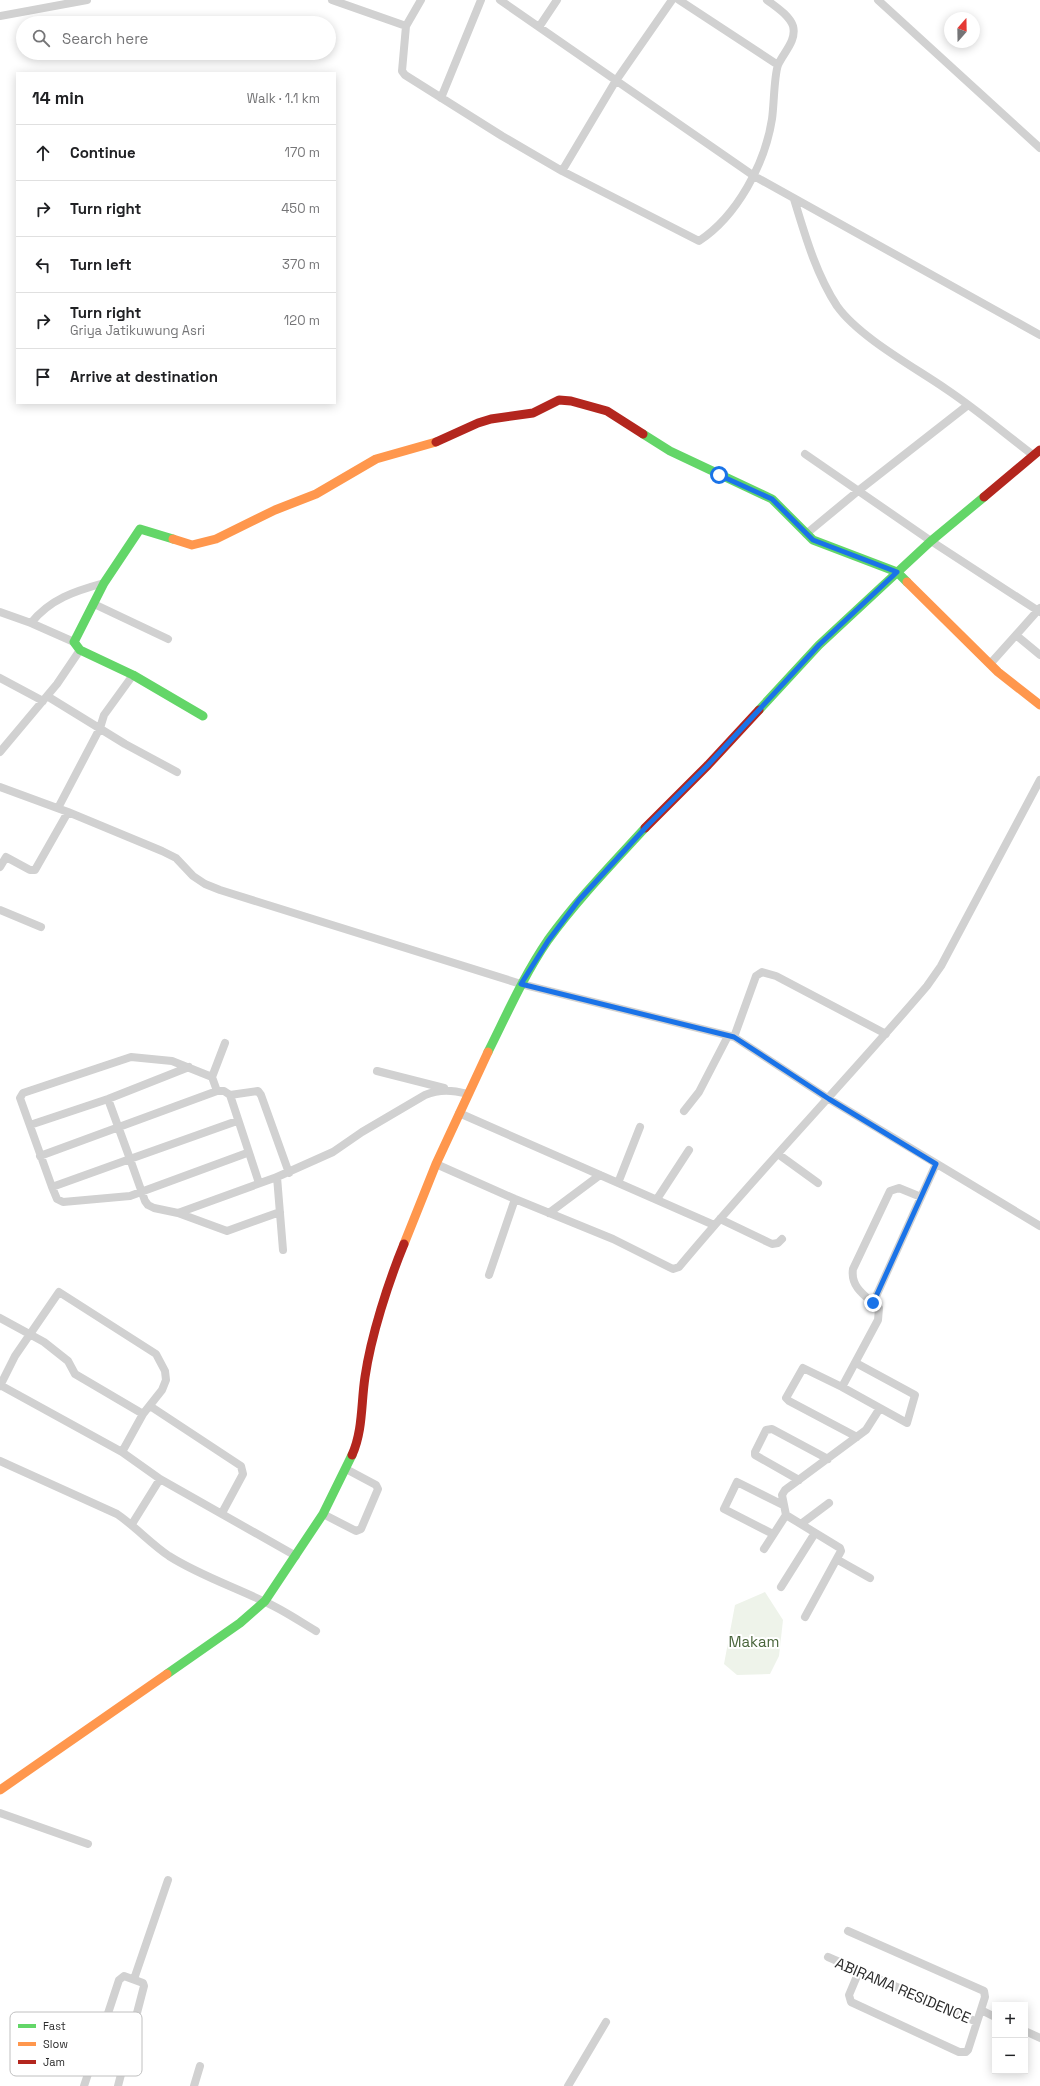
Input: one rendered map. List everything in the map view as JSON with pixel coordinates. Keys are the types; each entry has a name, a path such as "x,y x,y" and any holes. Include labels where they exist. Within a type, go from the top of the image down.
{"street":[{"path":"0,16 87,0"},
{"path":"332,0 406,26"},
{"path":"421,0 406,26 402,70 412,81 562,171 699,241 735,205 754,176 772,122 778,65 793,35 792,26 787,17 767,0"},
{"path":"441,98 481,0"},
{"path":"500,0 615,82 754,176 1040,335"},
{"path":"539,27 557,0"},
{"path":"562,171 615,82 672,0"},
{"path":"679,0 778,65"},
{"path":"878,0 1040,148"},
{"path":"0,1790 234,1628 265,1601 323,1514 356,1446 365,1376 372,1338 400,1253 436,1164 468,1094 521,984 548,941 579,900 647,826 708,765 819,645 931,541 1037,452 885,348 852,322 838,306 807,242 794,199"},
{"path":"74,642 104,583 140,529 192,545 200,544 216,539 275,510 316,494 376,459 443,440 478,423 491,419 532,413 559,400 571,401 607,411 670,451 772,499 806,534 818,542 897,572 990,664 1040,705"},
{"path":"806,534 858,491 968,405"},
{"path":"805,454 931,541 1039,610 990,664"},
{"path":"31,623 39,612 54,601 72,593 104,583"},
{"path":"94,604 168,639"},
{"path":"0,612 31,623 74,642 80,650 134,675 203,716"},
{"path":"1016,636 1040,655"},
{"path":"0,752 45,699 80,650"},
{"path":"58,808 100,728 104,715 134,675"},
{"path":"0,678 45,699 100,728 125,744 177,772"},
{"path":"436,1164 515,1199 613,1239 676,1269 886,1034 941,966 1040,780"},
{"path":"0,787 68,812 176,858 193,876 220,890 521,984 731,1036 829,1099 1040,1226"},
{"path":"0,867 6,857 30,870 35,870 68,812"},
{"path":"0,910 41,927"},
{"path":"684,1111 699,1092 731,1036 756,976 762,972 776,976 886,1034"},
{"path":"217,1091 212,1077 225,1043"},
{"path":"212,1077 172,1061 132,1057 23,1093 20,1098 52,1187 57,1199 63,1202 122,1198 142,1193 247,1152"},
{"path":"30,1125 108,1099 189,1067"},
{"path":"377,1071 468,1094"},
{"path":"178,1213 289,1173 333,1152 362,1132 425,1095 434,1091 450,1090"},
{"path":"40,1156 217,1091 224,1091 230,1095 247,1152 259,1183"},
{"path":"230,1095 258,1091 261,1095 289,1173"},
{"path":"108,1099 142,1193 148,1205 154,1208 178,1213 227,1231 280,1212"},
{"path":"459,1113 714,1225"},
{"path":"52,1187 237,1121"},
{"path":"618,1183 640,1126"},
{"path":"656,1199 689,1150"},
{"path":"778,1154 818,1183"},
{"path":"873,1303 936,1164"},
{"path":"549,1213 600,1175"},
{"path":"277,1177 283,1250"},
{"path":"842,1387 878,1320 879,1308 861,1293 853,1282 853,1269 890,1191 899,1188 921,1197"},
{"path":"489,1275 515,1199"},
{"path":"720,1219 775,1245 782,1239"},
{"path":"122,1452 143,1414 162,1390 166,1380 165,1370 156,1354 59,1292 15,1356 0,1385 122,1452 160,1479 296,1556"},
{"path":"0,1318 31,1334 63,1356 75,1374 143,1414"},
{"path":"856,1363 915,1395 907,1423 842,1387 803,1368 786,1398 857,1437"},
{"path":"150,1406 242,1466 243,1474 222,1514"},
{"path":"805,1617 841,1555 840,1548 786,1514 782,1499 784,1492 866,1430 880,1408"},
{"path":"799,1480 755,1455 755,1452 766,1430 772,1429 828,1459"},
{"path":"0,1461 117,1514 132,1524 158,1548 176,1560 212,1579 265,1601 316,1631"},
{"path":"323,1514 356,1531 361,1529 378,1489 376,1485 346,1469"},
{"path":"132,1524 160,1479"},
{"path":"773,1534 724,1509 737,1482 783,1505"},
{"path":"801,1524 829,1503"},
{"path":"764,1549 786,1514"},
{"path":"781,1587 815,1533"},
{"path":"838,1560 870,1578"},
{"path":"0,1813 88,1844"},
{"path":"134,1979 168,1880"},
{"name":"ABIRAMA RESIDENCE","path":"848,1931 984,1991 985,1997 968,2050 966,2052 959,2052 851,2002 849,1995 857,1976"},
{"name":"ABIRAMA RESIDENCE","path":"828,1957 977,2022"},
{"path":"108,2012 119,1980 124,1976 143,1983 144,1986 137,2012"},
{"name":"ABIRAMA RESIDENCE","path":"981,2010 992,2016"},
{"path":"568,2086 606,2022"},
{"path":"1028,2032 1040,2038"},
{"path":"194,2086 200,2066"},
{"path":"84,2086 87,2076"},
{"path":"118,2086 121,2076"}],"green space":[{"name":"Makam","path":"765,1592 783,1620 779,1656 770,1674 737,1675 724,1664 735,1605"}],"traffic: fast":[{"path":"643,434 670,451 772,499 813,540 897,572 907,582"},
{"path":"759,710 819,645 931,541 984,497"},
{"path":"173,539 140,529 104,583 74,642 80,650 133,675 203,716"},
{"path":"488,1052 523,981 548,940 583,896 645,828"},
{"path":"167,1674 240,1623 265,1601 323,1514 352,1455"}],"traffic: slow":[{"path":"173,539 192,545 216,539 275,510 316,494 376,459 436,442"},
{"path":"907,582 998,672 1040,705"},
{"path":"404,1244 436,1164 488,1052"},
{"path":"0,1790 167,1674"}],"traffic: jam":[{"path":"436,442 478,423 491,419 533,413 559,400 571,401 607,411 643,434"},
{"path":"984,497 1040,450"},
{"path":"645,828 708,765 759,710"},
{"path":"352,1455 356,1446 360,1427 365,1377 371,1344 386,1292 404,1244"}],"route":[{"path":"719,475 778,503 797,525 813,540 897,572 819,645 708,765 647,826 579,900 548,941 521,984 696,1026 734,1037 829,1099 936,1164 873,1303"}]}
